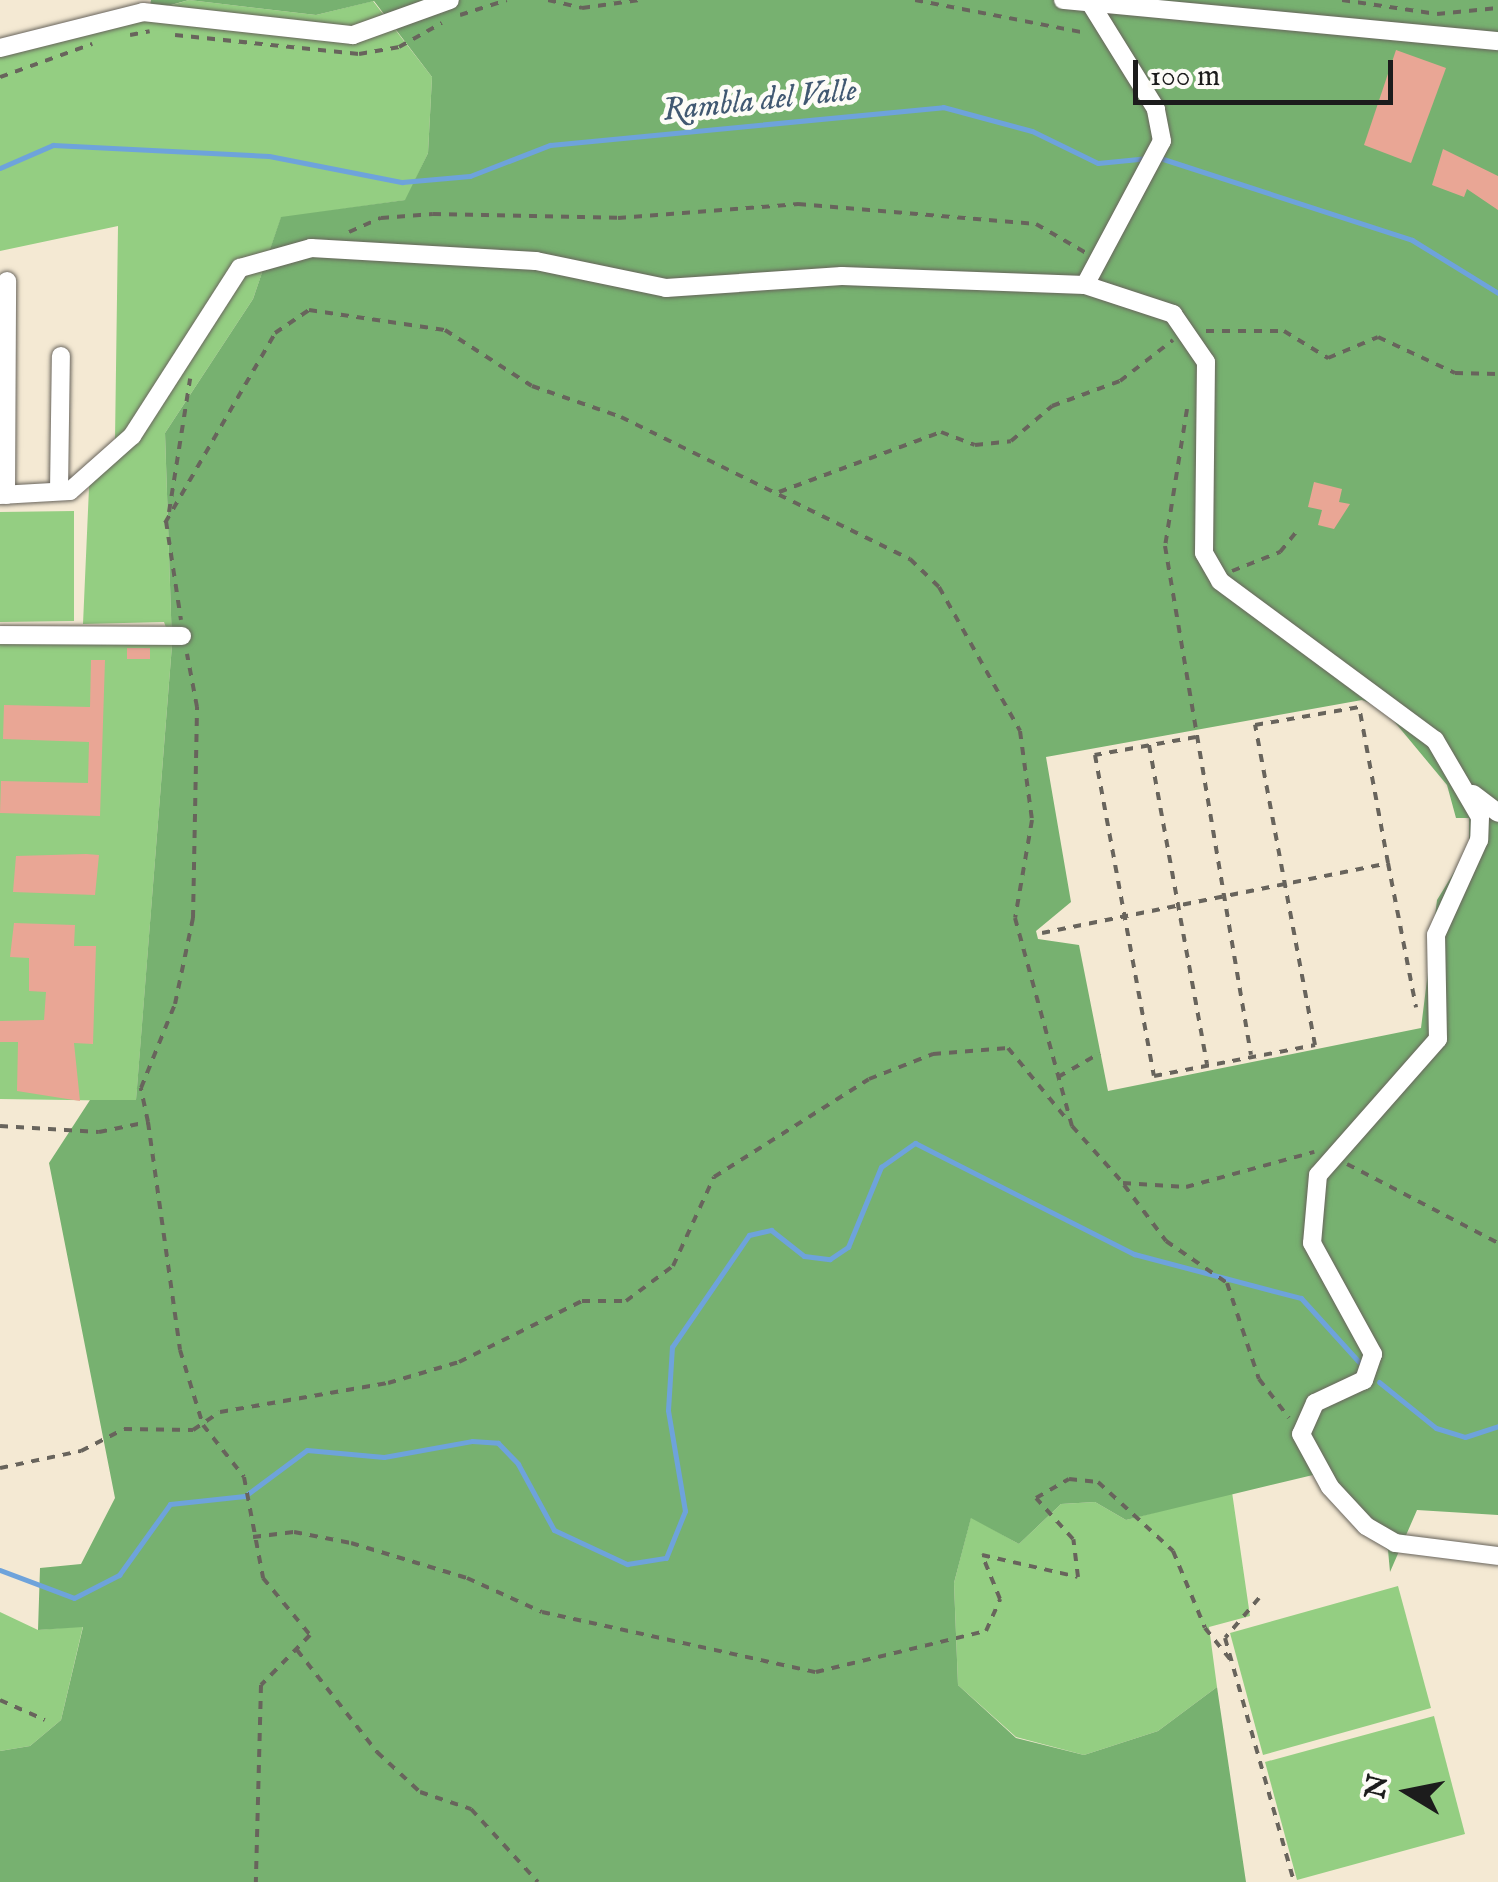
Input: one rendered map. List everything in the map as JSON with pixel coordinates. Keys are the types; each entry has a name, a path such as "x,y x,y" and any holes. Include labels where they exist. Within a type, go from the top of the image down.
{"street":[{"path":"0,48 143,12 353,35 450,0"},
{"path":"1063,0 1498,41"},
{"path":"1085,285 1153,169 1162,141 1156,109 1092,4"},
{"path":"6,281 3,495 59,491 132,436 217,298 240,268 311,248 536,261 666,288 842,276 1085,285 1172,314 1193,332 1209,388 1200,430 1204,553 1220,581 1362,696 1436,740 1473,794 1498,813"},
{"path":"59,491 61,356"},
{"path":"0,635 182,636"},
{"path":"1473,794 1479,840 1436,935 1438,1039 1334,1150 1307,1224 1373,1354 1364,1380 1315,1403 1301,1434 1330,1487 1366,1526 1395,1543 1498,1556"}],"path":[{"path":"548,0 582,8 639,0"},
{"path":"915,0 1110,33"},
{"path":"1342,0 1437,14 1498,8"},
{"path":"346,233 398,216 618,218 798,204 1036,224 1099,260"},
{"path":"166,524 275,333 309,310 445,330 532,386 621,416 910,560 939,587 1020,731 1032,820 1015,918 1072,1126"},
{"path":"776,493 941,432 974,445 1011,442 1052,406 1120,381 1193,332 1284,331 1328,358 1378,337 1403,357 1455,373 1498,374"},
{"path":"190,342 191,395 166,524 197,707 198,857 176,1004 142,1088 180,1350 203,1424 244,1477 252,1537 264,1578 310,1635 261,1685 256,1882"},
{"path":"1188,405 1165,546 1251,1055"},
{"path":"1220,581 1242,562 1280,552 1296,532"},
{"path":"1196,737 1095,755 1154,1076 1315,1045 1255,725 1362,696 1416,1007"},
{"path":"1149,746 1207,1064"},
{"path":"1042,933 1388,862"},
{"path":"0,1468 81,1451 124,1429 203,1424 220,1412 459,1362 582,1301 626,1301 673,1266 714,1177 869,1079 933,1054 1008,1048 1166,1241 1227,1283 1259,1379 1301,1434"},
{"path":"1058,1077 1100,1053"},
{"path":"0,1126 100,1132 148,1122"},
{"path":"1122,1183 1186,1188 1334,1150 1498,1243"},
{"path":"252,1537 294,1532 351,1543 467,1578 542,1612 816,1672 986,1631 1000,1599 982,1555 1078,1577 1072,1539 1036,1498 1069,1479 1098,1482 1173,1550 1205,1628 1233,1663"},
{"path":"1259,1598 1243,1625 1228,1630 1233,1663 1294,1882"},
{"path":"297,1650 377,1752 420,1792 470,1809 538,1882"},
{"path":"0,1700 45,1720"}],"green space":[{"path":"151,0 189,0 149,11"},
{"path":"189,0 316,15 373,1 432,77 428,153 406,200 281,218 253,299 165,433 172,644 164,622 83,624 90,465 115,440 118,226 0,251 0,56"},
{"path":"189,0 1498,0 1498,1515 1417,1510 1390,1572 1388,1550 1313,1475 1126,1520 1095,1502 1061,1504 1019,1544 971,1518 954,1583 958,1685 1016,1738 1084,1755 1158,1731 1217,1687 1246,1882 0,1882 0,1751 30,1746 61,1720 83,1627 38,1630 40,1568 81,1564 115,1498 49,1163 90,1100 136,1100 172,645 165,433 253,299 281,217 405,200 428,153 432,77 374,1 316,15","holes":["1362,700 1383,708 1447,785 1456,818 1469,818 1469,848 1437,900 1421,1028 1108,1091 1079,945 1038,939 1036,931 1071,902 1046,757"]},
{"path":"74,511 74,621 0,622 0,512"},
{"path":"0,644 172,644 136,1101 0,1099"},
{"path":"1232,1492 1250,1616 1209,1627 1217,1687 1158,1731 1084,1755 1016,1737 958,1685 954,1583 971,1517 1019,1544 1061,1504 1095,1502 1126,1520"},
{"path":"1398,1586 1431,1708 1263,1755 1230,1633"},
{"path":"0,1612 38,1630 83,1626 61,1720 30,1746 0,1751"},
{"path":"1434,1716 1465,1834 1297,1880 1265,1762"}],"building":[{"path":"1396,50 1446,68 1411,163 1364,145"},
{"path":"1443,149 1498,176 1498,210 1467,189 1464,197 1432,185"},
{"path":"1314,482 1342,489 1339,502 1350,504 1334,529 1318,525 1322,510 1308,507"},
{"path":"127,648 150,648 150,659 127,659"},
{"path":"91,660 105,660 100,816 0,813 1,781 88,783 89,742 3,739 4,705 90,707"},
{"path":"99,855 95,895 13,892 16,856"},
{"path":"14,923 75,925 74,946 96,946 93,1044 74,1043 80,1101 17,1091 18,1042 0,1042 0,1021 44,1020 46,992 29,991 29,958 10,957"}],"waterway":[{"name":"Rambla del Valle","path":"0,168 53,145 269,156 402,182 470,176 550,145 943,107 1032,131 1098,163 1149,158"},
{"name":"Rambla del Valle","path":"1160,158 1412,240 1498,293"},
{"path":"0,1570 74,1598 119,1575 170,1504 245,1496 307,1450 384,1457 472,1441 498,1443 518,1464 554,1530 627,1564 666,1558 685,1511 668,1410 672,1347 749,1235 771,1230 804,1256 830,1259 848,1247 881,1167 915,1143 1134,1254 1301,1298 1359,1362"},
{"path":"1379,1382 1436,1428 1465,1437 1498,1426"}]}
